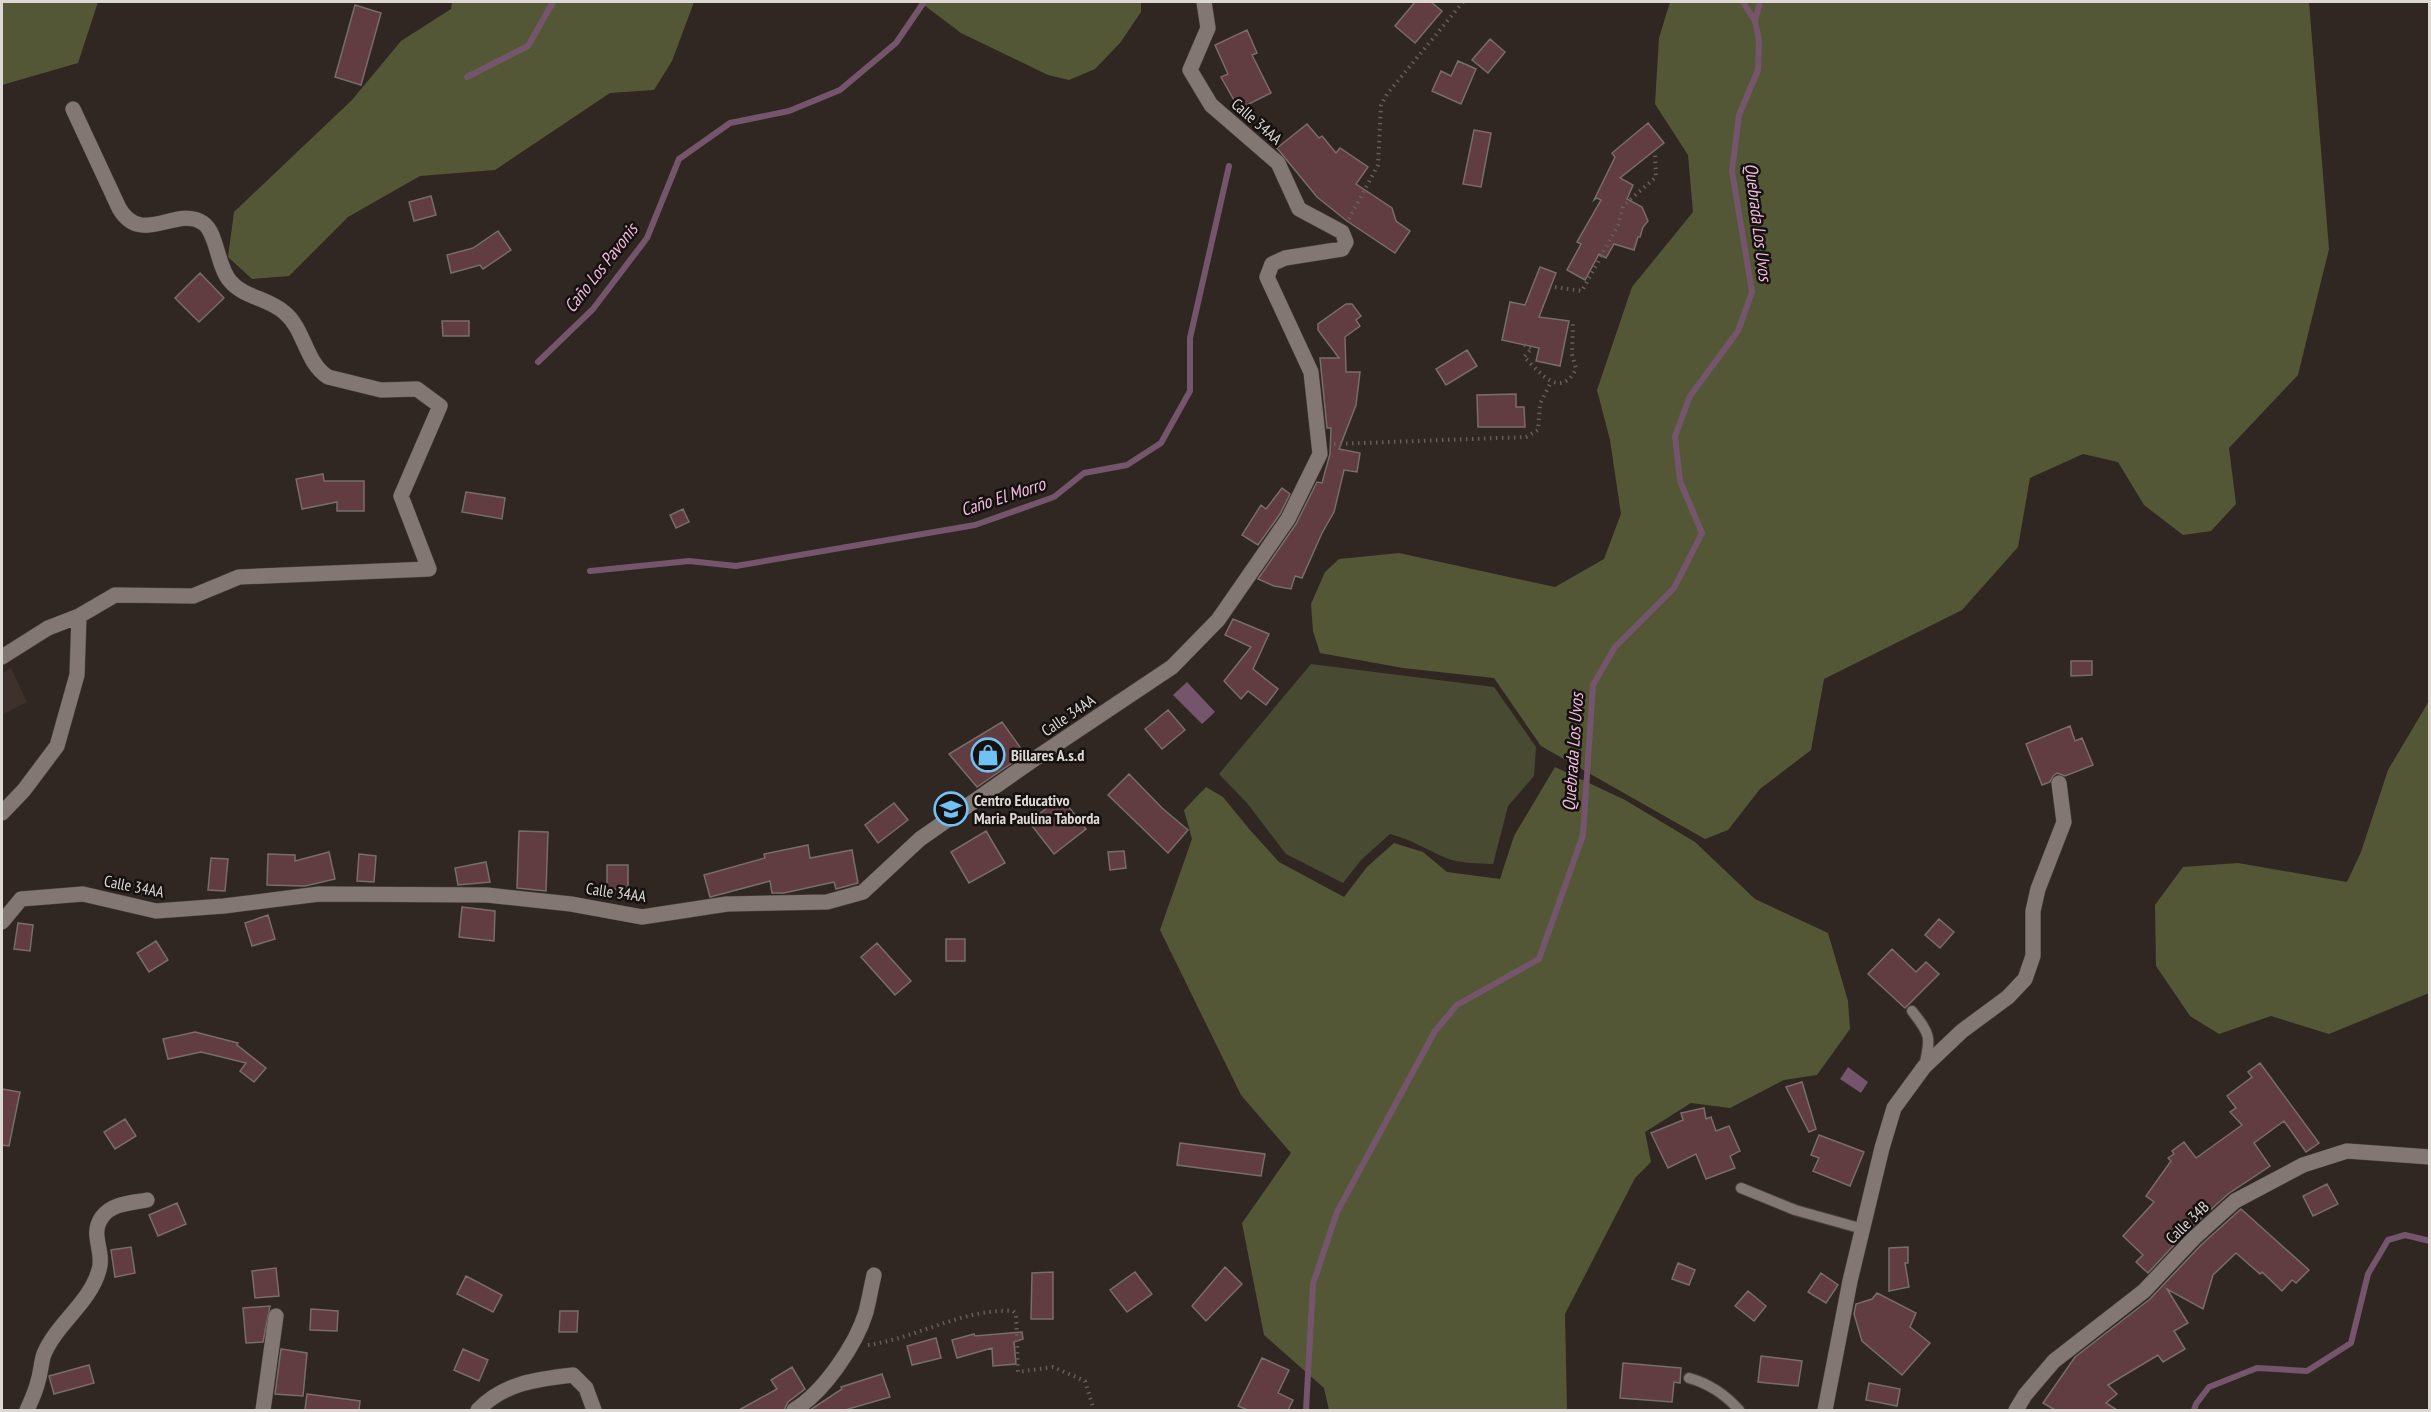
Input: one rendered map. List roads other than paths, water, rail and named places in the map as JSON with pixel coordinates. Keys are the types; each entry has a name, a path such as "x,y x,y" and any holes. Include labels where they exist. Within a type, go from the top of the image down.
{"street":[{"name":"Calle 34AA","path":"2,922 21,898 83,894 156,911 224,906 319,894 487,895 571,904 642,917 727,904 827,902 863,892 920,840 1032,760 1172,667 1218,620 1288,519 1320,454 1311,372 1267,277 1272,264 1285,258 1342,249 1346,242 1342,232 1299,209 1278,163 1211,105 1190,70 1209,28 1204,2"},
{"path":"2,657 48,628 79,616 115,595 193,596 239,577 429,569 401,496 440,406 417,389 381,390 328,377 321,372 285,312 245,293 229,280 218,259 210,231 203,223 189,219 146,226 128,220 119,208 73,109"},
{"path":"2,813 24,790 57,746 77,675 79,616"},
{"path":"1825,1410 1863,1229 1894,1108 1924,1067 1962,1031 2008,997 2025,979 2033,956 2033,911 2038,889 2064,822 2059,783"},
{"name":"Calle 34B","path":"2016,1410 2025,1395 2054,1361 2144,1291 2194,1238 2235,1201 2303,1165 2347,1151 2430,1157"},
{"path":"27,1410 38,1382 44,1354 79,1307 99,1271 95,1234 100,1218 116,1206 147,1200"},
{"path":"794,1410 810,1400 849,1347 866,1313 874,1275"},
{"path":"263,1410 276,1316"},
{"path":"478,1410 495,1395 510,1387 526,1382 573,1375 586,1388 594,1410"}],"lane":[{"path":"1912,1011 1926,1028 1930,1042 1924,1067"},
{"path":"1740,1188 1795,1210 1863,1229"},
{"path":"1689,1378 1707,1383 1728,1398 1739,1410"}],"waterway":[{"path":"467,77 528,46 553,2"},
{"name":"Caño Los Pavonis","path":"538,362 593,309 647,238 679,159 730,123 789,111 840,90 896,43 924,2"},
{"path":"1743,2 1755,21"},
{"name":"Quebrada Los Uvos","path":"1306,1410 1313,1284 1337,1212 1435,1031 1457,1005 1539,959 1583,835 1593,685 1615,647 1674,588 1702,533 1680,481 1675,436 1690,396 1738,331 1752,292 1732,171 1739,115 1758,70 1759,40 1755,21 1760,2"},
{"name":"Caño El Morro","path":"590,571 689,561 736,566 975,525 1054,497 1084,473 1127,465 1161,443 1190,391 1190,338 1229,166"},
{"path":"2194,1410 2209,1387 2257,1368 2307,1371 2351,1343 2368,1274 2388,1240 2405,1235 2430,1241"}],"place":[{"name":"Billares A.s.d","path":"988,755"},
{"name":"Centro Educativo Maria Paulina Taborda","path":"951,809"}]}
